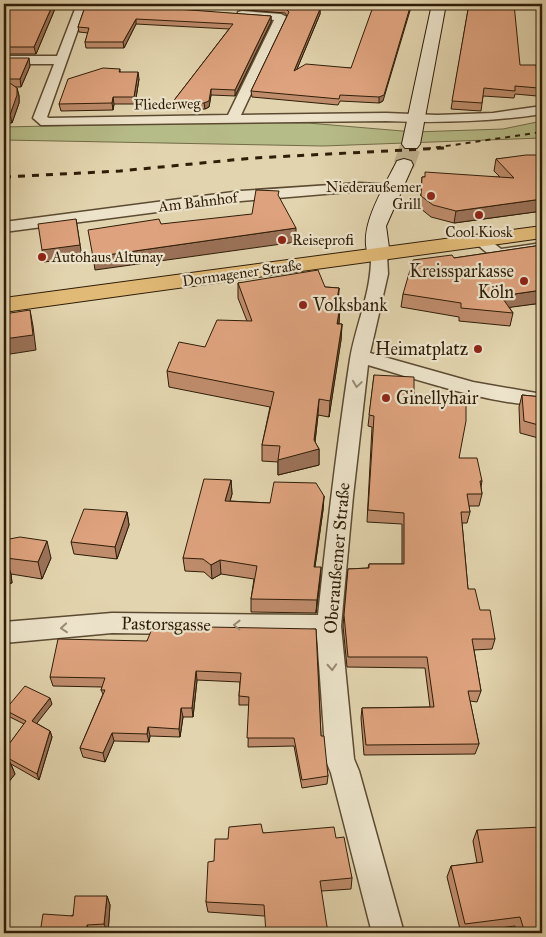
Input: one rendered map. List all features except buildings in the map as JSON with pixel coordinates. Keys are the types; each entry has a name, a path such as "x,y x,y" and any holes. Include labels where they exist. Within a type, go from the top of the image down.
{"main road":[{"path":"411,144 439,4"},
{"name":"Oberaußemer Straße","path":"379,255 376,226 404,166"},
{"name":"Dormagener Straße","path":"4,305 542,232"}],"street":[{"name":"Fliederweg","path":"82,4 40,118 46,122 437,119 493,117 542,110"},
{"path":"230,13 281,17 232,120"},
{"path":"4,60 60,60"},
{"name":"Am Bahnhof","path":"4,227 241,196 360,188 393,189"},
{"path":"481,241 498,254 542,248"},
{"name":"Oberaußemer Straße","path":"379,255 380,274 360,356 342,496 329,626 340,761 388,933"},
{"path":"360,356 470,389 513,398 542,400"},
{"name":"Pastorsgasse","path":"4,633 112,623 329,626"}],"green space":[{"path":"542,121 542,138 323,146 4,140 4,127 224,122 308,123 414,132 503,129"}],"tunnel":[{"path":"409,149 411,144"},
{"path":"404,165 410,148"}],"railway":[{"path":"427,149 542,132"},
{"path":"427,149 444,148"},
{"path":"4,177 120,171 253,158 427,149"}],"place":[{"name":"Niederaußemer Grill","path":"431,196"},
{"name":"Cool Kiosk","path":"479,215"},
{"name":"Reiseprofi","path":"282,240"},
{"name":"Autohaus Altunay","path":"42,257"},
{"name":"Kreissparkasse Köln","path":"524,281"},
{"name":"Volksbank","path":"303,305"},
{"name":"Heimatplatz","path":"478,349"},
{"name":"Ginellyhair","path":"386,398"}]}
